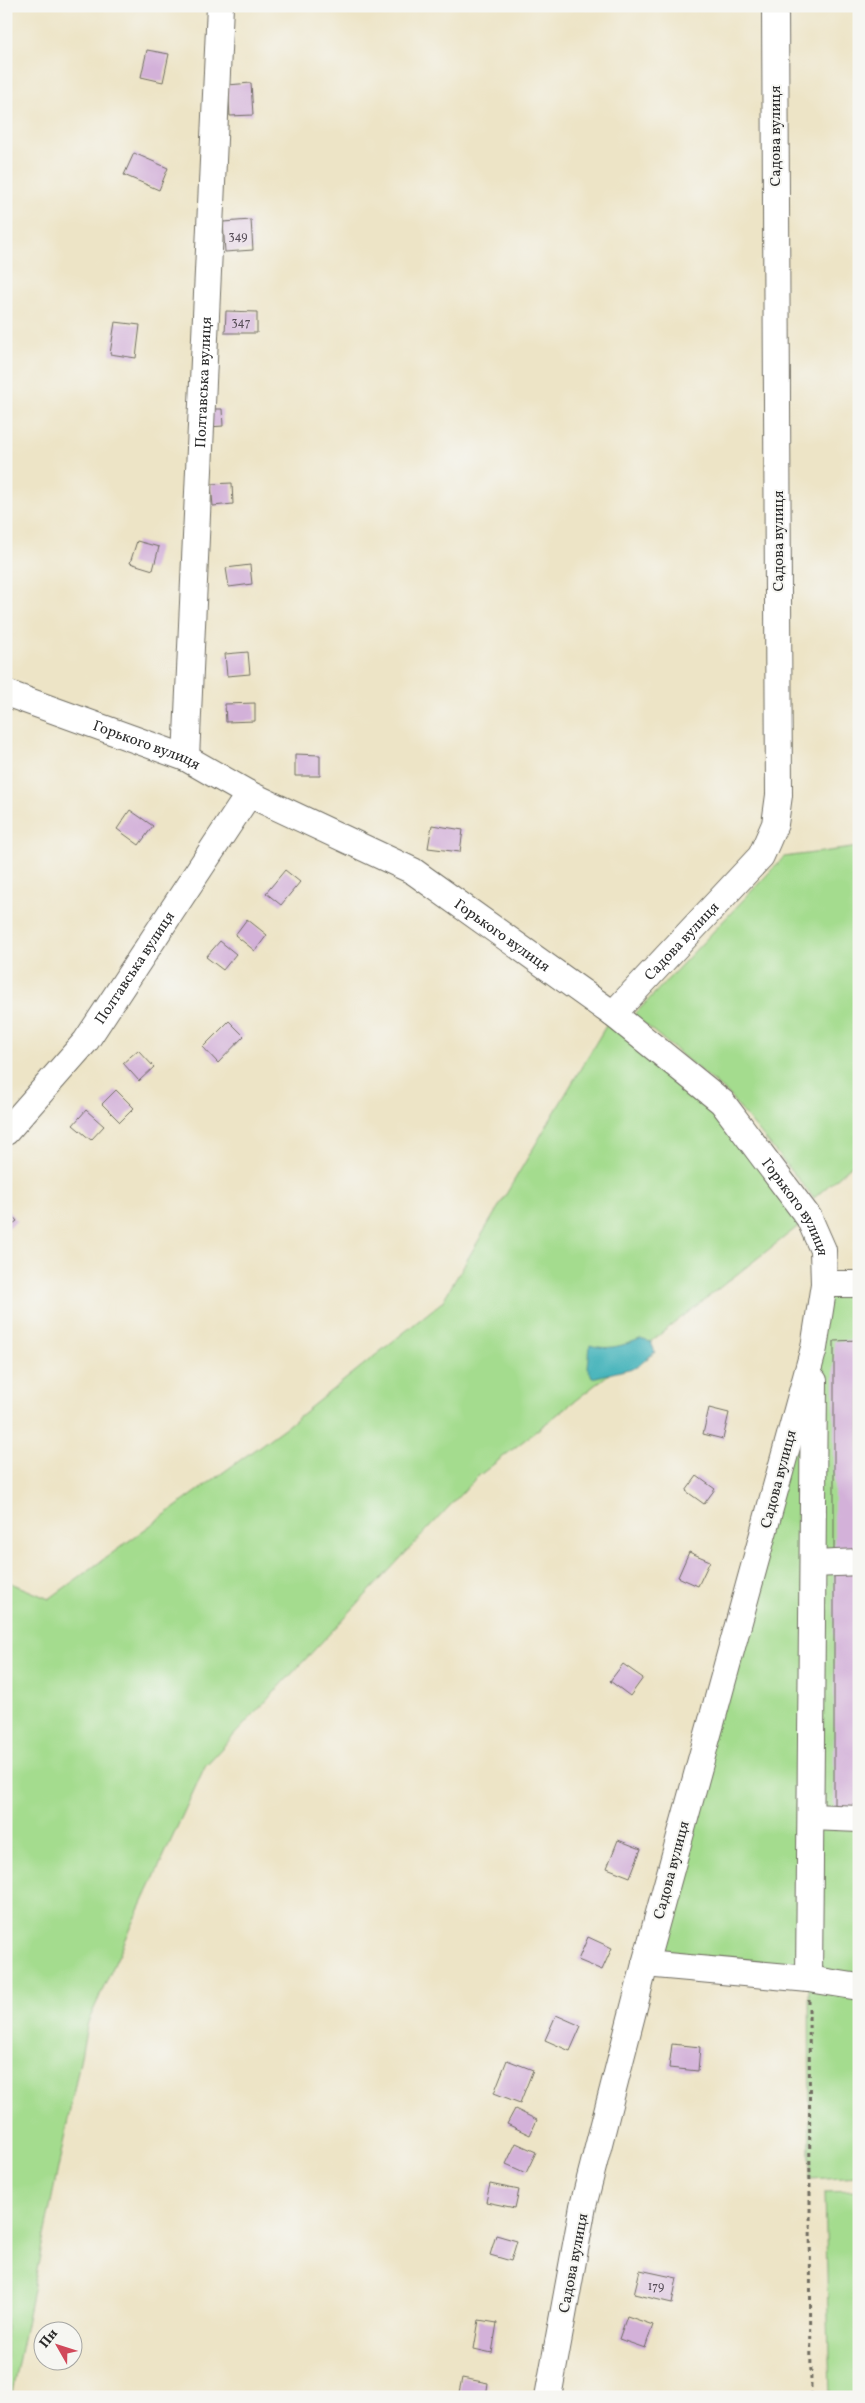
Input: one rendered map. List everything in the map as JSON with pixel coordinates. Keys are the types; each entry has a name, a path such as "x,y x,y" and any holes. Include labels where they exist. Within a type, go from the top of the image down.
{"street":[{"name":"Полтавська вулиця","path":"186,758 220,6"},
{"name":"Садова вулиця","path":"613,1014 761,856 775,824 779,795 775,6"},
{"name":"Горького вулиця","path":"6,693 186,758 249,794 413,871 613,1014 722,1102 810,1218 823,1250 824,1284 814,1348"},
{"name":"Полтавська вулиця","path":"6,1132 86,1041 249,794"},
{"path":"824,1284 859,1284"},
{"name":"Садова вулиця","path":"548,2397 583,2206 645,1964 814,1348"},
{"path":"809,1979 812,1817 814,1348"},
{"path":"814,1564 859,1562"},
{"path":"812,1817 859,1819"},
{"path":"645,1964 809,1979 859,1987"}],"path":[{"path":"809,1979 812,2397"}],"green space":[{"path":"859,847 859,1159 814,1198 727,1093 634,1015 784,857"},
{"path":"613,1014 722,1102 809,1218 476,1478 205,1766 88,2022 11,2397 6,2397 6,1581 49,1599 287,1426 442,1302"},
{"path":"824,1284 859,1284 859,2176 810,2179 809,1979 645,1964"},
{"path":"859,2191 859,2397 830,2397 825,2192"}],"water":[{"path":"640,1339 651,1342 655,1352 637,1367 592,1378 588,1368 590,1345 610,1347"}],"building":[{"path":"147,50 169,54 163,82 141,77"},
{"path":"251,83 253,115 230,116 228,85"},
{"path":"134,153 168,168 159,190 124,175"},
{"path":"251,220 253,250 225,252 223,222"},
{"path":"226,311 257,312 257,333 225,333"},
{"path":"115,322 140,325 136,358 110,354"},
{"path":"208,409 222,409 223,426 209,427"},
{"path":"232,483 233,504 213,506 211,484"},
{"path":"137,541 159,547 153,570 130,563"},
{"path":"250,565 252,584 229,587 226,568"},
{"path":"248,652 250,674 227,676 225,654"},
{"path":"255,703 255,721 226,722 225,704"},
{"path":"295,754 320,755 320,776 295,776"},
{"path":"130,810 153,826 139,845 117,829"},
{"path":"432,825 463,830 460,852 428,848"},
{"path":"285,870 300,882 281,905 266,893"},
{"path":"247,919 267,935 255,951 235,935"},
{"path":"220,941 236,954 223,970 206,957"},
{"path":"229,1021 244,1036 218,1063 203,1047"},
{"path":"138,1050 154,1067 139,1081 123,1063"},
{"path":"116,1090 134,1108 120,1122 102,1104"},
{"path":"86,1110 104,1126 91,1140 73,1125"},
{"path":"6,1208 17,1221 6,1229"},
{"path":"859,1340 859,1558 834,1558 834,1341"},
{"path":"709,1408 729,1413 723,1439 703,1434"},
{"path":"697,1476 715,1489 704,1504 686,1491"},
{"path":"689,1552 710,1561 698,1586 678,1577"},
{"path":"834,1571 859,1571 859,1809 834,1809"},
{"path":"623,1664 643,1678 630,1696 610,1681"},
{"path":"618,1840 641,1849 630,1877 607,1868"},
{"path":"588,1937 612,1948 602,1970 578,1960"},
{"path":"556,2015 581,2026 570,2051 545,2040"},
{"path":"672,2044 700,2047 698,2071 669,2068"},
{"path":"507,2060 533,2070 520,2103 494,2093"},
{"path":"515,2109 537,2120 530,2135 507,2124"},
{"path":"516,2143 536,2152 526,2173 506,2164"},
{"path":"490,2184 519,2190 515,2208 486,2202"},
{"path":"496,2235 517,2241 511,2261 490,2255"},
{"path":"640,2270 677,2278 672,2303 634,2294"},
{"path":"627,2316 653,2325 645,2348 619,2339"},
{"path":"479,2320 497,2323 492,2353 474,2349"},
{"path":"462,2378 488,2383 486,2397 458,2397"}]}
